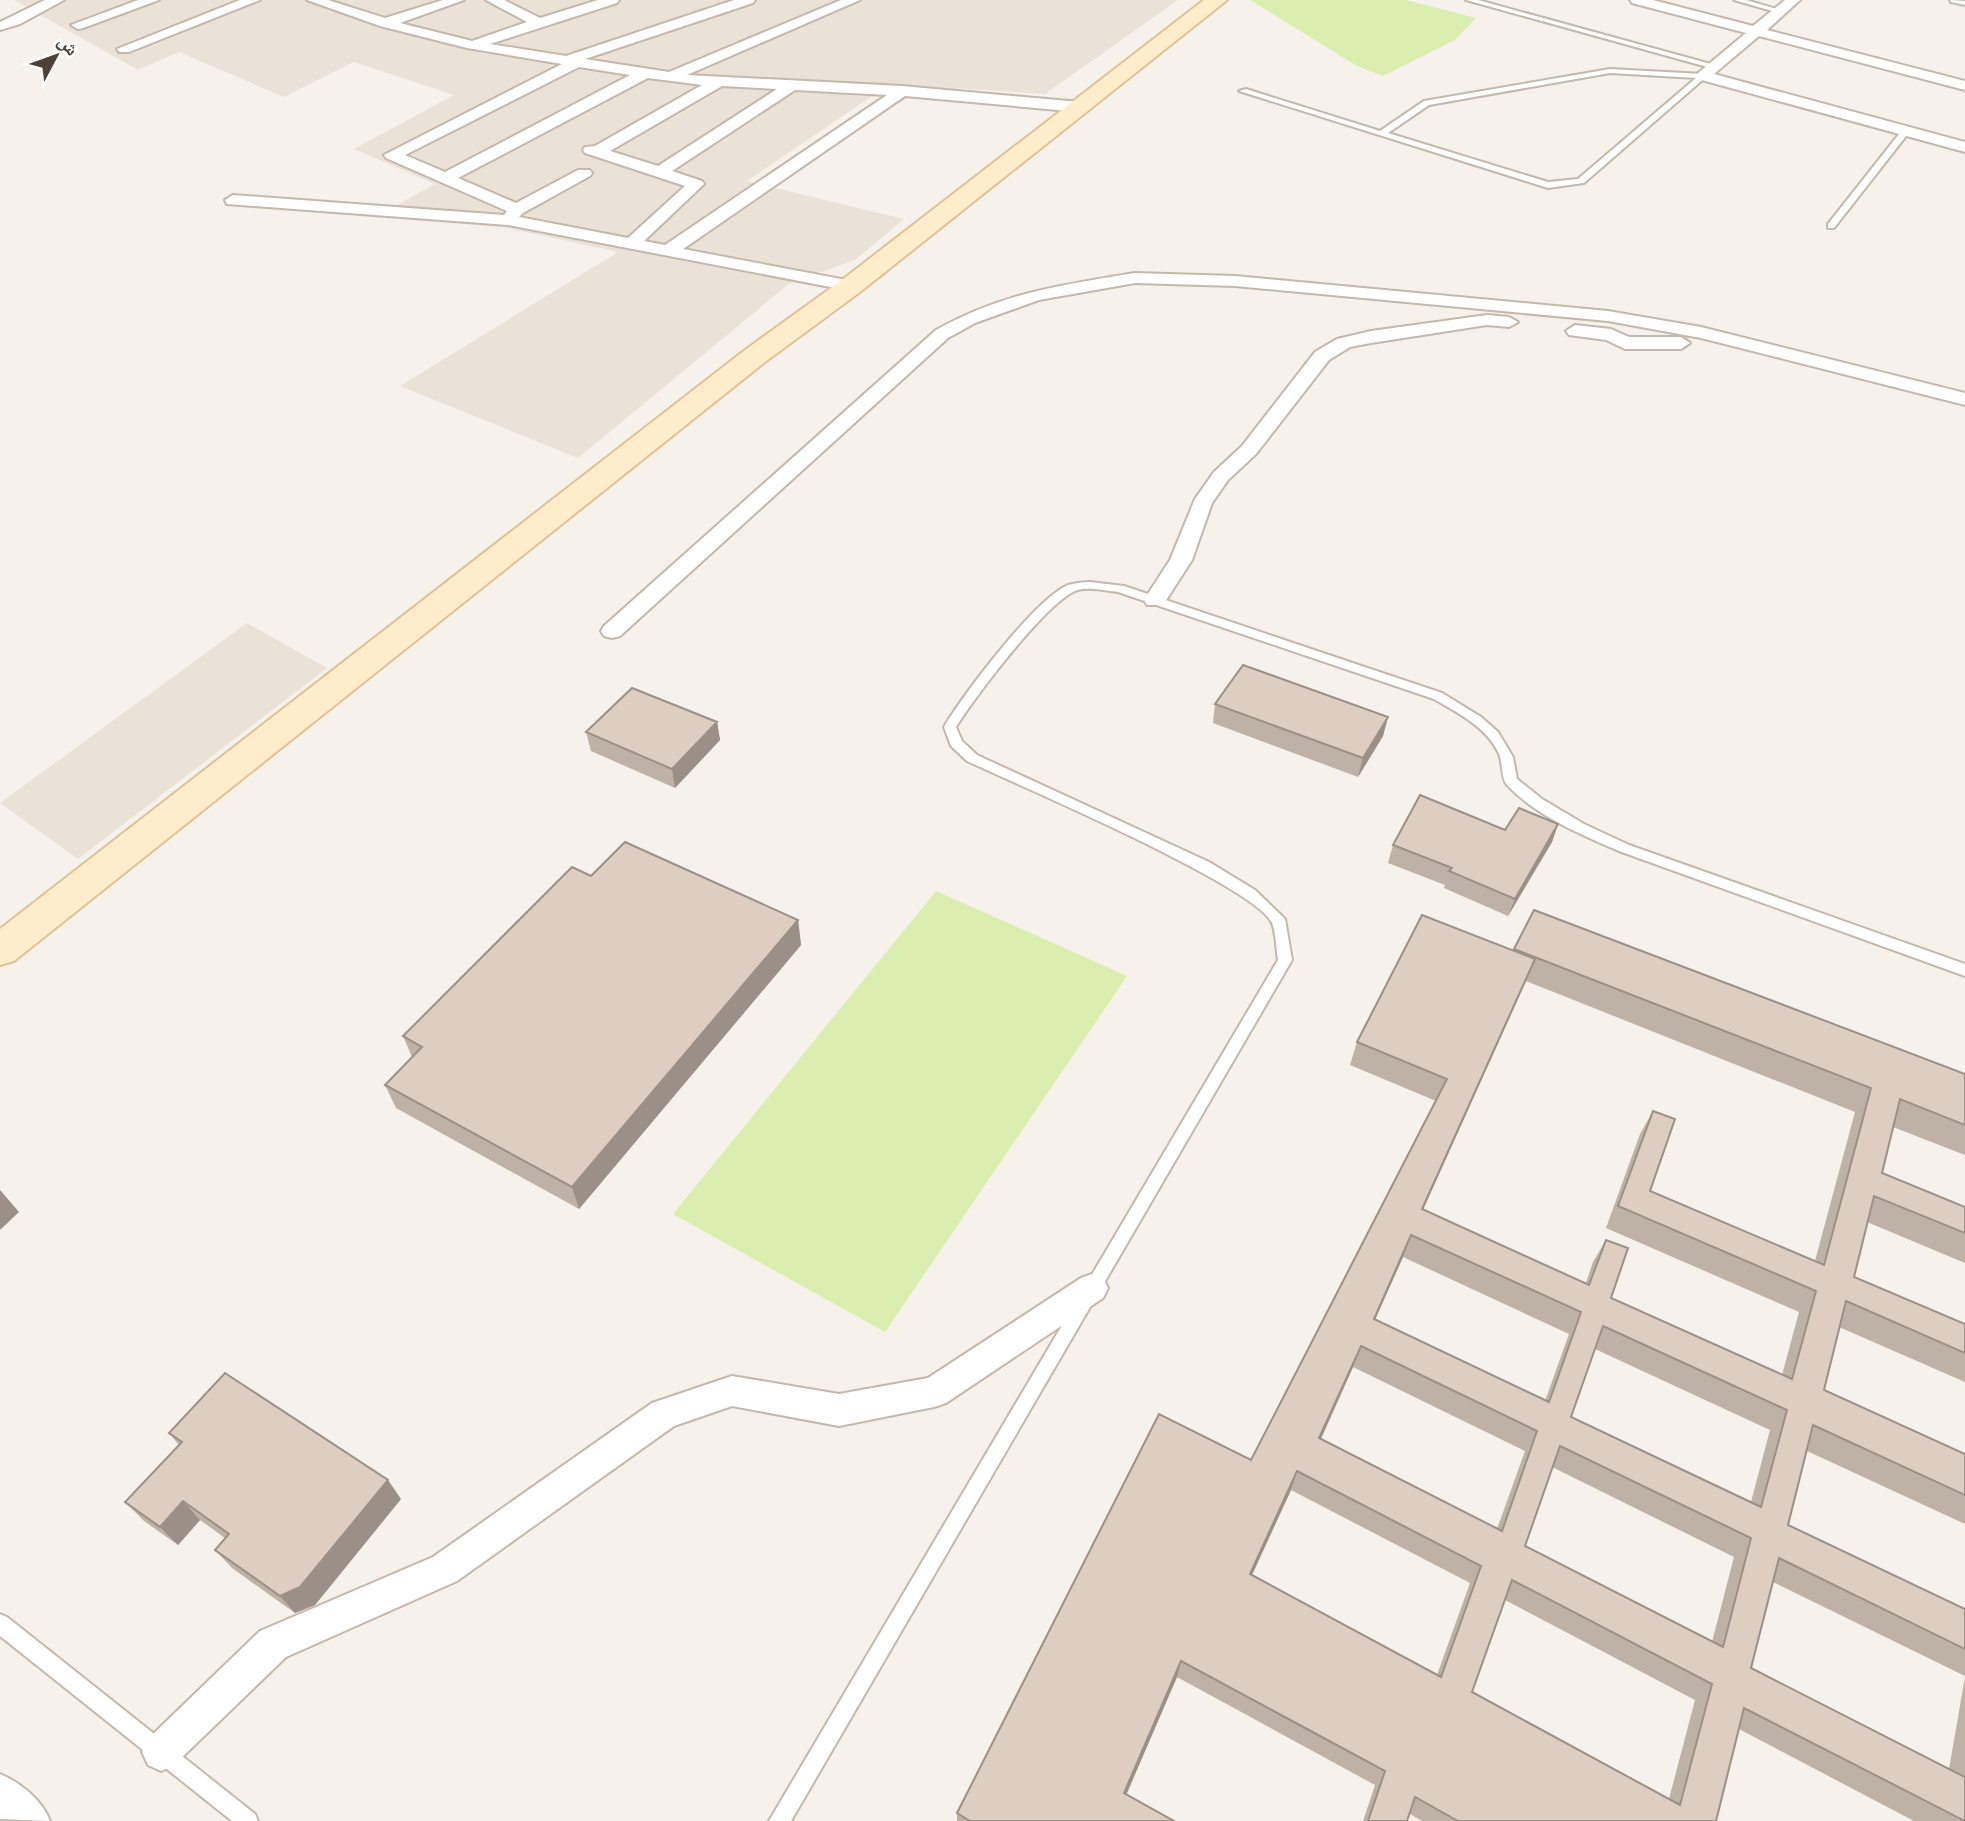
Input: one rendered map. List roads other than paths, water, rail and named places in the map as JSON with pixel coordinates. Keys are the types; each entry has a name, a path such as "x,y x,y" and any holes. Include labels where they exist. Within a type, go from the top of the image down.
{"street":[{"path":"0,26 20,21 43,5 57,0"},
{"path":"78,25 152,0"},
{"path":"124,49 253,0"},
{"path":"314,0 385,23 472,45 671,77 790,87 902,91 1070,107 1198,0"},
{"path":"334,7 355,0"},
{"path":"385,23 457,0"},
{"path":"493,0 540,23"},
{"path":"512,214 450,180 392,156 572,61 748,0"},
{"path":"819,0 836,7"},
{"path":"671,77 853,0"},
{"path":"0,950 755,356 841,283 1070,107 1217,0"},
{"path":"1637,0 1965,86"},
{"path":"1708,71 1793,0"},
{"path":"472,45 607,1"},
{"path":"1708,71 1965,147"},
{"path":"399,210 645,73"},
{"path":"631,244 696,184 594,151 718,82"},
{"path":"660,172 790,87"},
{"path":"671,249 902,91"},
{"path":"512,214 584,173"},
{"path":"233,200 512,214 631,244 671,249 841,283"},
{"path":"612,631 942,334 969,319 1035,295 1135,278 1235,281 1608,316 1713,336 1965,400"},
{"path":"1155,600 1181,560 1202,503 1221,476 1249,450 1322,356 1344,343 1487,320 1611,335 1625,343 1679,342 1710,348 1759,364 1813,371 1965,411"},
{"path":"161,1752 273,1644 445,1569 664,1415 732,1391 839,1410 934,1391 1092,1288"},
{"path":"0,1793 31,1821"}],"lane":[{"path":"1470,0 1708,71"},
{"path":"1738,0 1779,11"},
{"path":"1954,0 1965,3"},
{"path":"1381,134 1427,103 1609,71 1708,71"},
{"path":"1243,91 1548,185 1581,181 1708,71"},
{"path":"1831,226 1906,131"},
{"path":"779,1821 1285,960 1278,919 1250,894 1204,866 972,758 956,743 950,727 961,706 1048,604 1072,588 1099,586 1155,600 1438,696 1475,717 1489,730 1505,753 1511,781 1548,811 1581,830 1624,848 1965,970"},
{"path":"0,1624 248,1821"}]}
